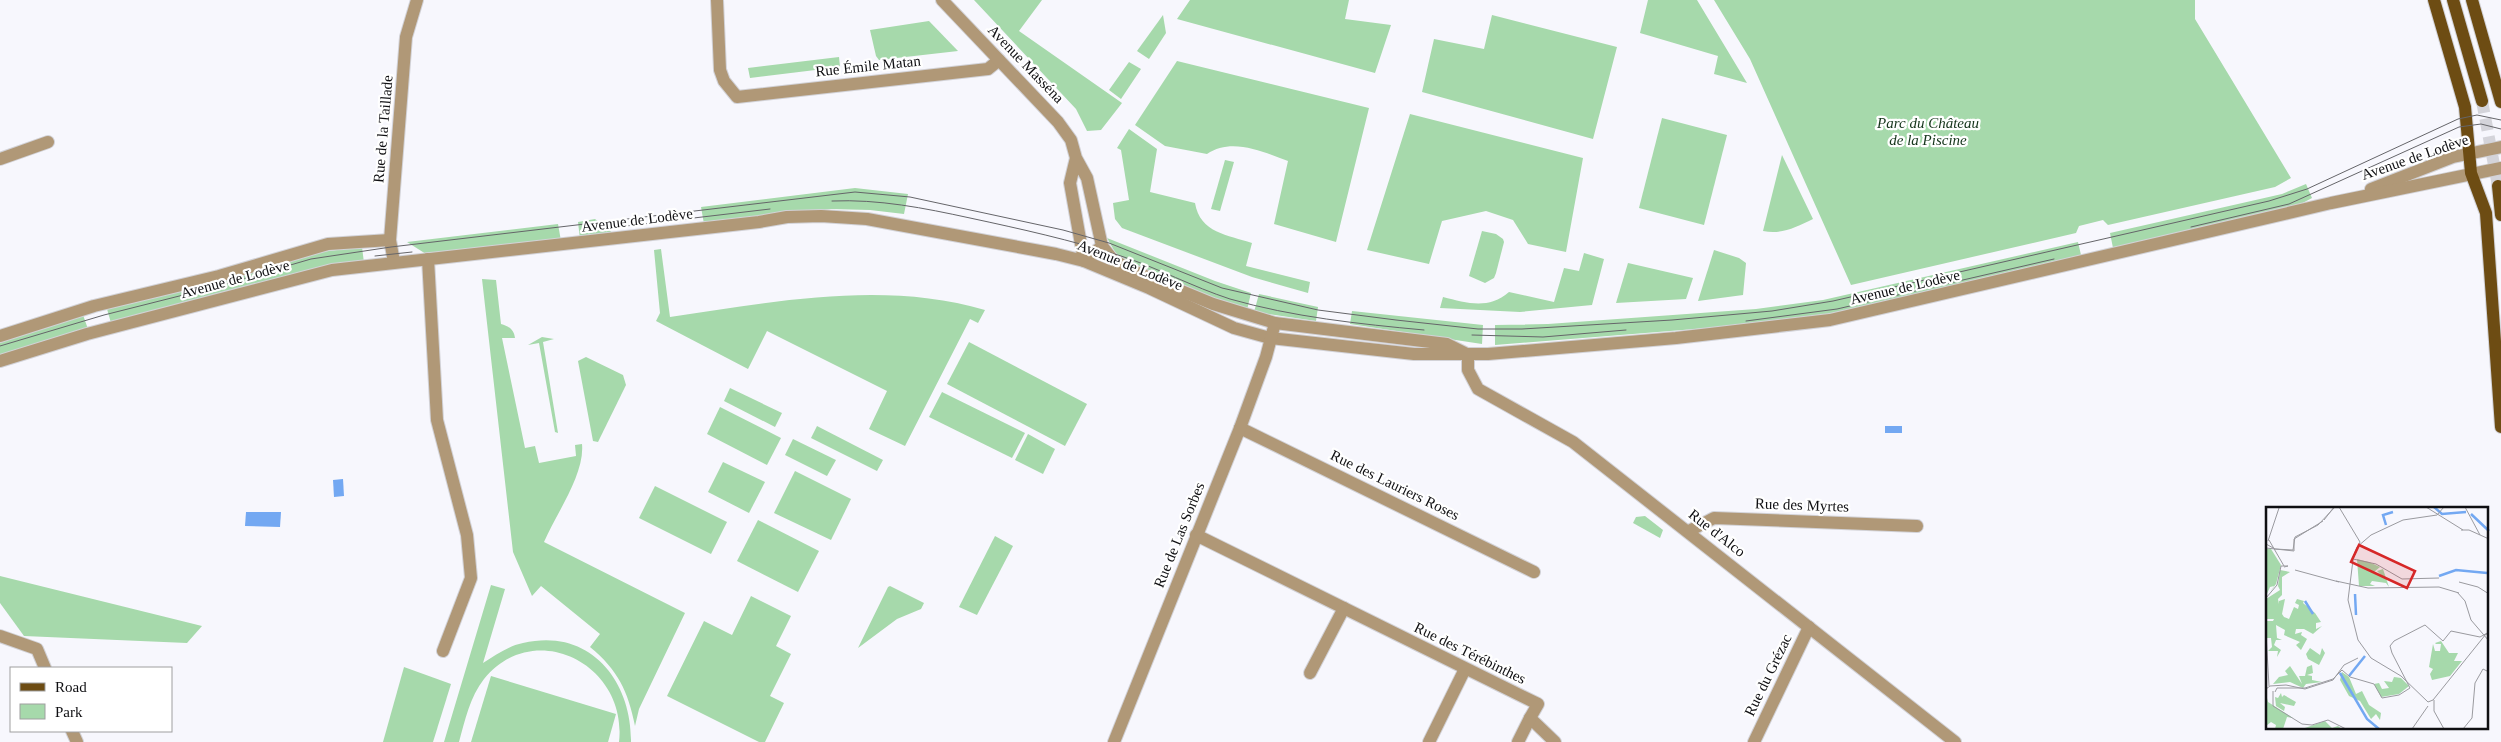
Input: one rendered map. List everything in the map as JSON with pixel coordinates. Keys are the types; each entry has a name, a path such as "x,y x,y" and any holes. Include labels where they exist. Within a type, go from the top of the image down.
{"main road":[{"path":"2434,0 2465,107 2471,173 2486,213 2501,427"},
{"path":"2453,0 2482,101"},
{"path":"2472,0 2501,102"},
{"path":"2498,186 2501,215"}],"street":[{"name":"Rue de la Taillade","path":"394,262 390,240 406,38 417,0"},
{"name":"Rue Émile Matan","path":"717,0 720,70 724,81 737,97 988,69 999,60"},
{"name":"Avenue Masséna","path":"942,0 1062,126 1071,140 1076,158 1087,178 1102,246"},
{"path":"0,159 48,142"},
{"name":"Avenue de Lodève","path":"2341,201 2453,157 2501,147"},
{"path":"1076,158 1070,183 1084,261 1102,246"},
{"name":"Avenue de Lodève","path":"0,361 87,334 197,307 309,276 394,262 759,222 787,217 820,216 867,219 915,227 1084,261 1149,288 1234,328 1270,338 1414,354 1468,354 1676,338 1830,320 2341,201 2501,168"},
{"name":"Avenue de Lodève","path":"0,336 94,306 219,276 328,244 390,240"},
{"name":"Avenue de Lodève","path":"1102,246 1112,260 1138,274 1213,304 1275,323 1447,344 1468,354"},
{"path":"428,259 437,420 468,535 471,578 443,651"},
{"path":"1270,338 1275,323"},
{"name":"Rue de Las Sorbes","path":"1114,742 1240,428 1266,357 1270,338"},
{"name":"Rue d'Alco","path":"1468,354 1468,370 1478,388 1573,442 1689,531 1955,742"},
{"name":"Rue des Lauriers Roses","path":"1240,428 1534,572"},
{"name":"Rue des Myrtes","path":"1689,531 1714,518 1917,526"},
{"name":"Rue des Térébinthes","path":"1196,535 1538,704 1530,718"},
{"path":"1310,673 1344,608"},
{"name":"Rue du Grézac","path":"1757,741 1809,627"},
{"path":"0,636 37,649 45,667"},
{"path":"1430,742 1465,668"},
{"path":"1518,742 1530,718 1555,742"}],"green space":[{"path":"974,0 1042,0 1019,31 1122,103 1101,130 1087,131 1076,109"},
{"path":"1190,0 1349,0 1345,19 1391,25 1375,73 1177,19"},
{"path":"1648,0 1697,0 1747,83 1714,74 1718,56 1640,33"},
{"name":"Parc du Château de la Piscine","path":"1714,0 2195,0 2195,19 2291,178 2275,187 2108,225 2103,220 2079,226 2076,233 1851,285 1750,59"},
{"path":"1163,15 1166,33 1149,59 1137,51"},
{"path":"1492,15 1617,47 1593,139 1422,92 1434,39 1484,49"},
{"path":"929,21 958,51 879,60 876,56 870,30"},
{"path":"839,57 840,67 750,78 748,68"},
{"path":"1177,61 1369,108 1336,242 1274,224 1288,161 1258,150 1237,146 1217,149 1207,154 1165,146 1135,125"},
{"path":"1129,62 1141,69 1121,99 1109,90"},
{"path":"1410,114 1583,158 1566,252 1528,244 1513,220 1486,211 1442,221 1429,264 1367,250"},
{"path":"1662,118 1727,135 1704,225 1639,208"},
{"path":"1129,129 1157,149 1150,192 1195,203 1198,213 1209,227 1225,235 1252,243 1246,266 1310,282 1308,293 1252,277 1122,228 1115,219 1113,203 1129,200 1121,150 1117,148"},
{"path":"1782,155 1813,219 1783,231 1763,231"},
{"path":"1225,160 1234,162 1220,211 1211,209"},
{"path":"2306,184 2312,198 2297,206 2113,248 2110,233 2282,194"},
{"path":"855,188 908,194 904,214 870,210 831,209 704,224 701,207"},
{"path":"595,219 614,234 580,239 578,222"},
{"path":"558,224 561,241 426,254 407,242"},
{"path":"1482,231 1496,234 1504,242 1494,278 1485,283 1469,276"},
{"path":"1107,238 1215,281 1251,293 1247,310 1208,299 1119,259"},
{"path":"2078,242 2081,255 1828,314 1757,324 1495,345 1495,325 1548,324 1756,309 1823,300"},
{"path":"362,247 364,263 111,323 107,309 320,252"},
{"path":"661,249 670,317 788,300 868,295 907,296 946,301 985,310 978,323 970,319 905,446 869,429 887,391 767,331 748,369 656,321 660,313 654,250"},
{"path":"1714,250 1739,258 1746,263 1743,295 1698,301"},
{"path":"1584,253 1604,259 1592,305 1520,312 1440,308 1443,297 1477,304 1501,298 1509,292 1554,302 1564,268 1579,271"},
{"path":"1628,263 1693,278 1686,299 1616,303"},
{"path":"482,279 496,280 501,324 510,328 515,338 502,338 525,448 535,446 539,463 576,456 575,445 582,444 579,468 569,494 544,542 685,613 639,709 635,726 629,702 615,673 590,647 600,634 541,586 532,596 513,552"},
{"path":"1259,294 1318,307 1316,321 1254,312"},
{"path":"1352,311 1483,325 1482,344 1350,324"},
{"path":"83,315 88,329 0,356 0,341"},
{"path":"542,337 554,339 543,342 558,433 555,432 539,343 528,345"},
{"path":"969,342 1087,404 1065,446 947,384"},
{"path":"586,357 623,375 626,385 598,442 593,441 578,361"},
{"path":"730,388 782,413 775,427 724,401"},
{"path":"942,392 1025,433 1012,458 929,417"},
{"path":"720,407 781,438 767,465 707,434"},
{"path":"817,426 883,460 877,471 811,438"},
{"path":"1028,434 1055,449 1043,474 1015,460"},
{"path":"793,439 836,460 827,476 785,455"},
{"path":"723,462 765,482 749,513 708,492"},
{"path":"795,471 851,499 831,540 774,513"},
{"path":"655,486 727,522 711,554 639,518"},
{"path":"1645,516 1663,530 1660,538 1633,523 1636,517"},
{"path":"758,520 819,551 798,592 737,561"},
{"path":"995,536 1013,546 977,615 959,607"},
{"path":"0,576 202,626 187,643 24,636 0,603"},
{"path":"491,585 505,589 483,663 512,646 547,640 568,643 587,651 603,664 615,680 624,699 629,720 631,742 619,742 618,714 609,691 593,671 574,658 551,651 527,652 505,661 484,679 475,693 468,709 459,742 444,742"},
{"path":"890,586 924,603 921,609 897,619 858,648 888,587"},
{"path":"751,596 791,616 776,646 791,654 770,696 784,703 765,742 759,742 667,696 704,621 732,635"},
{"path":"404,667 451,684 433,742 383,742"},
{"path":"491,676 616,714 608,742 471,742"}],"water":[{"path":"1885,426 1902,426 1902,433 1885,433"},
{"path":"343,479 344,496 334,497 333,480"},
{"path":"246,512 281,512 280,527 245,526"}],"tunnel":[{"path":"2482,101 2498,186"}],"tram line":[{"path":"0,346 104,315 215,287 311,259 391,247 855,192 910,197 1063,230 1109,243 1222,288 1318,310 1478,329 1522,329 1672,320 1772,311 1833,301 2269,201 2307,189 2458,119 2477,115 2501,120"},
{"path":"2191,227 2289,204 2459,127 2481,124 2501,129"},
{"path":"832,201 867,201 901,205 989,222 1102,250 1148,266 1230,299 1278,311 1326,319 1424,330"},
{"path":"626,226 770,209"},
{"path":"375,256 412,252"},
{"path":"1746,321 1837,309 2054,259"},
{"path":"1472,335 1543,337 1626,330"}]}
